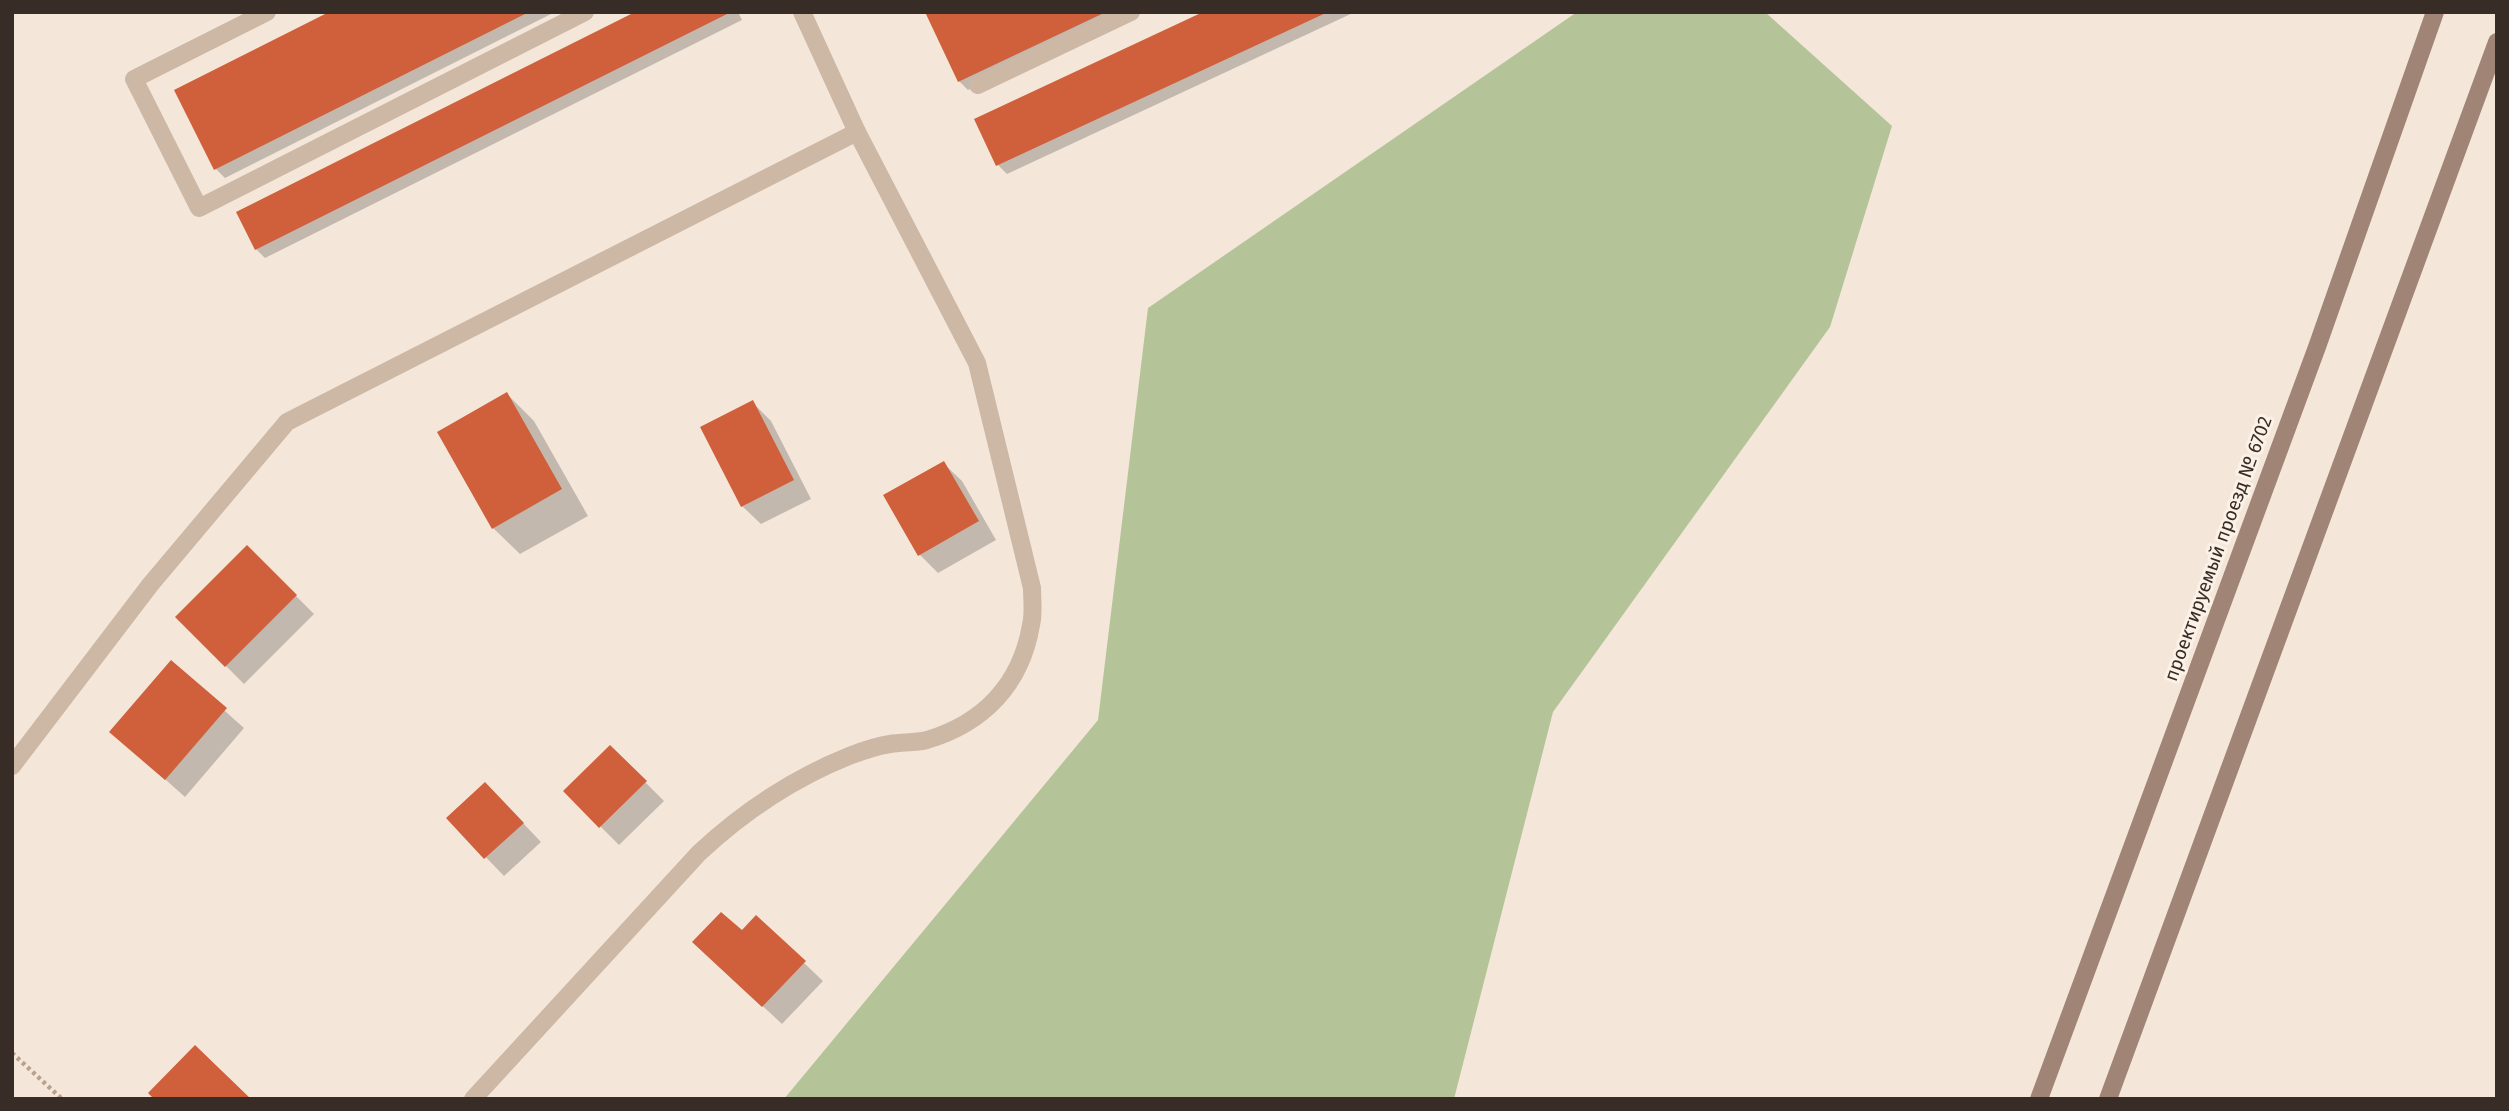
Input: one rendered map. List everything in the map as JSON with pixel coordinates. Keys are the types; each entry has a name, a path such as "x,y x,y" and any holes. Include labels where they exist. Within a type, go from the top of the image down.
{"main road":[{"name":"проектируемый проезд № 6702","path":"2039,1099 2316,347 2435,12"},
{"path":"2108,1099 2497,42"}],"street":[{"path":"267,12 134,79 199,208 585,12"},
{"path":"472,1099 699,853 726,828 755,805 819,768 889,744 923,741 956,730 984,711 1008,686 1024,656 1032,623 1032,588 978,363 857,132 802,12"},
{"path":"978,85 1131,12"},
{"path":"12,766 150,585 287,422 857,132"}],"path":[{"path":"12,1053 62,1099"}],"green space":[{"path":"1577,12 1765,12 1892,126 1830,327 1553,712 1454,1099 784,1099 1098,720 1148,308"}],"building":[{"path":"329,12 529,12 214,170 174,90"},
{"path":"635,12 731,12 255,250 236,212"},
{"path":"925,12 1106,12 958,82"},
{"path":"1203,12 1328,12 996,166 974,119"},
{"path":"507,392 562,489 492,529 437,432"},
{"path":"753,400 794,480 741,507 700,427"},
{"path":"944,461 979,521 918,556 883,495"},
{"path":"247,545 297,595 225,667 175,617"},
{"path":"171,660 227,708 165,780 109,732"},
{"path":"610,745 647,781 599,828 563,791"},
{"path":"485,782 524,823 484,859 446,818"},
{"path":"721,912 742,930 756,915 806,961 762,1007 692,942"},
{"path":"195,1045 251,1099 154,1099 148,1093"}]}
